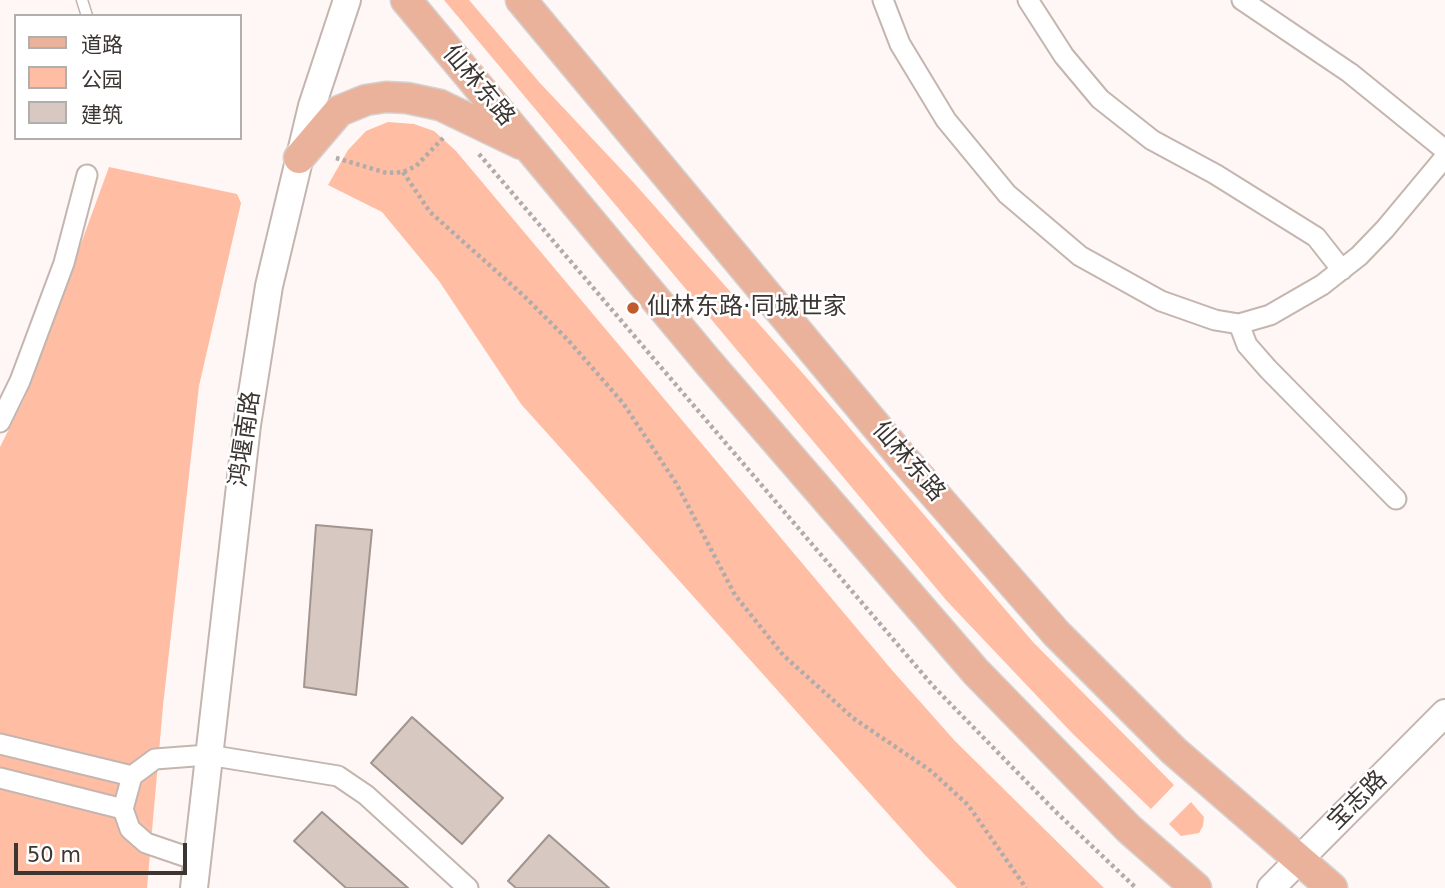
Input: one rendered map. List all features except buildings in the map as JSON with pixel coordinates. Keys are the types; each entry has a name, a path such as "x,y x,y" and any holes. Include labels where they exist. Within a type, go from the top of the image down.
{"main road":[{"name":"仙林东路","path":"406,0 708,362 976,672 1129,829 1196,888"},
{"name":"仙林东路","path":"521,0 894,447 1056,633 1174,751 1332,888"},
{"path":"299,158 340,111 366,100 386,97 440,105 530,149"}],"street":[{"name":"鸿堰南路","path":"194,888 247,425 269,286 312,106 347,0"},
{"path":"883,0 900,44 946,120 1007,194 1080,257 1161,301 1215,320 1239,324 1270,315 1342,270 1385,229 1445,158"},
{"path":"1028,0 1064,56 1100,99 1152,140 1215,174 1316,237 1342,270"},
{"path":"1242,0 1350,73 1445,150"},
{"path":"0,422 20,381 64,263 87,175"},
{"path":"1239,324 1247,345 1268,369 1396,499"},
{"name":"宝志路","path":"1271,888 1445,713"},
{"path":"0,744 132,776"},
{"path":"196,860 146,843 130,829 123,809 132,776 155,760 208,755 338,776 366,795 468,888"},
{"path":"0,778 123,809"}],"path":[{"path":"336,158 387,173 403,172 416,166 448,133"},
{"path":"472,147 933,686 1056,812 1136,888"},
{"path":"403,172 430,212 524,296 568,340 623,403 677,483 735,595 783,655 853,718 931,771 968,804 1026,888"}],"green space":[{"path":"444,0 469,0 540,83 634,183 806,377 1033,642 1174,785 1151,809 1072,733 946,600"},
{"path":"388,122 414,124 434,131 456,151 891,669 955,741 1104,888 957,888 924,854 521,404 439,281 382,212 328,185 348,150 366,131"},
{"path":"109,167 237,194 241,203 199,386 163,706 147,888 0,888 0,447 24,399"},
{"path":"1191,802 1204,817 1203,826 1199,833 1181,836 1169,824"}],"place":[{"name":"仙林东路·同城世家","path":"633,308"}]}
